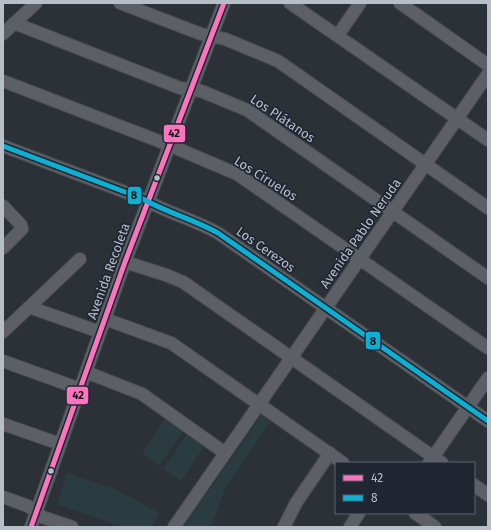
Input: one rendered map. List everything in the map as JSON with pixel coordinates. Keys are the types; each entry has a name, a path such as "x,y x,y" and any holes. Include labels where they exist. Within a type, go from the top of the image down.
{"street":[{"path":"4,32 36,3"},
{"path":"120,3 201,34 225,38 278,62 488,208"},
{"name":"Avenida Recoleta","path":"31,527 125,262 224,3"},
{"path":"290,3 488,140"},
{"path":"338,35 360,3"},
{"path":"400,3 488,65"},
{"name":"Los Plátanos","path":"14,23 180,88 201,91 247,110 488,278"},
{"name":"Avenida Pablo Neruda","path":"174,527 488,74"},
{"name":"Los Ciruelos","path":"3,81 169,145 248,180 488,348"},
{"name":"Los Cerezos","path":"3,146 148,202 218,233 488,421"},
{"path":"3,206 21,225 22,229 3,248"},
{"path":"3,332 80,259"},
{"path":"125,262 166,274 183,282 435,461 468,407 488,378"},
{"path":"29,307 100,332"},
{"path":"105,319 172,343 342,462"},
{"path":"3,361 80,389"},
{"path":"86,372 142,394 225,453"},
{"path":"3,424 60,444"},
{"path":"284,527 296,503 330,454"},
{"path":"475,486 488,495"},
{"path":"3,497 28,506 42,517 72,527"},
{"path":"350,527 359,514"},
{"path":"416,514 430,526"}],"shaded area":[{"path":"262,415 270,422 224,491 211,527 183,527"},
{"path":"165,419 183,431 159,466 142,454"},
{"path":"187,434 204,446 181,481 163,469"},
{"path":"67,473 113,488 159,513 151,527 122,527 57,504"}],"transit line":[{"name":"42","path":"31,527 125,262 224,3"},
{"name":"8","path":"3,146 141,198 218,233 488,421"}]}
